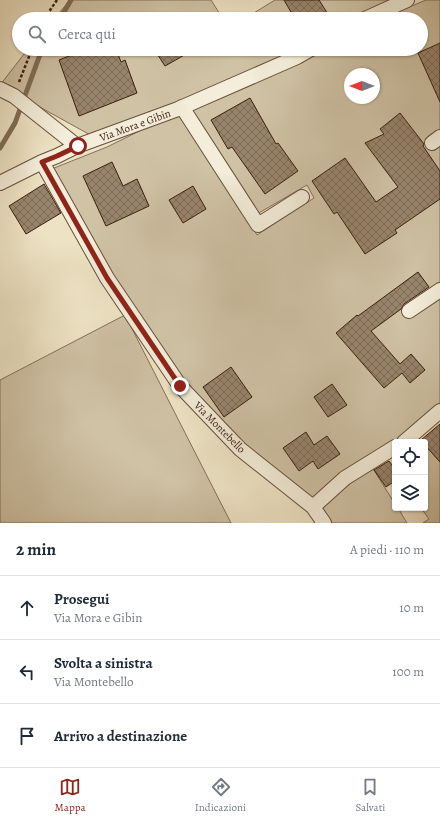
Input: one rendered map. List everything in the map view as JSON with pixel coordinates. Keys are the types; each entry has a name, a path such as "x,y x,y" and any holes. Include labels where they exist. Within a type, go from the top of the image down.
{"street":[{"path":"380,12 407,0"},
{"name":"Via Mora e Gibin","path":"0,183 78,146 182,107 297,56"},
{"path":"0,88 78,146"},
{"name":"Via Mora e Gibin","path":"182,107 258,225 302,197"},
{"name":"Via Montebello","path":"42,162 107,278 180,386 240,449 313,507 324,523"},
{"path":"409,311 440,290"},
{"path":"408,439 440,412"},
{"path":"313,507 345,478 392,449"}],"path":[{"path":"49,12 57,0"},
{"path":"18,100 30,56"}],"shaded area":[{"path":"70,0 211,0 219,12 60,12"},
{"path":"275,0 394,0 367,12 255,12"},
{"path":"426,0 440,0 440,285 402,313 407,318 440,294 440,407 398,439 392,439 392,443 311,500 246,450 201,404 117,287 49,170 107,147 180,111 257,235 314,198 307,185 257,214 192,110 310,56 428,56 428,12 398,12"},
{"path":"23,56 286,56 103,142 0,85"},
{"path":"125,315 231,523 0,523 0,380"},
{"path":"428,448 440,462 440,523 423,523 429,519 423,511 428,511"},
{"path":"372,467 392,499 392,511 400,511 407,523 329,523 316,504"}],"building":[{"path":"284,0 319,0 327,12 291,12"},
{"path":"440,43 440,102 419,56 428,56 428,48"},
{"path":"69,56 119,56 121,62 125,60 137,93 79,116 59,60"},
{"path":"159,56 183,56 165,66"},
{"path":"250,98 276,144 278,143 298,171 265,194 232,147 228,149 211,120"},
{"path":"400,113 424,144 423,146 440,171 440,199 395,230 397,233 365,254 337,212 334,214 312,181 345,158 376,202 398,187 365,143 384,134 380,129"},
{"path":"112,162 123,186 137,179 149,206 106,226 83,176"},
{"path":"44,184 61,213 26,234 9,206"},
{"path":"193,186 206,209 183,223 169,200"},
{"path":"418,272 429,287 404,304 401,309 371,331 400,364 411,354 425,370 410,383 402,373 384,388 336,333 357,315 358,316"},
{"path":"231,367 252,397 224,417 203,387"},
{"path":"332,384 347,405 328,417 314,397"},
{"path":"440,424 440,462 428,448 428,439 422,439"},
{"path":"306,432 314,445 327,436 340,454 318,469 313,461 299,471 283,448"},
{"path":"389,461 392,465 392,483 386,487 374,470"}],"waterway":[{"path":"64,12 71,0"},
{"path":"0,148 15,123 39,56"}],"route":[{"path":"78,146 42,162 107,278 180,386"}]}
